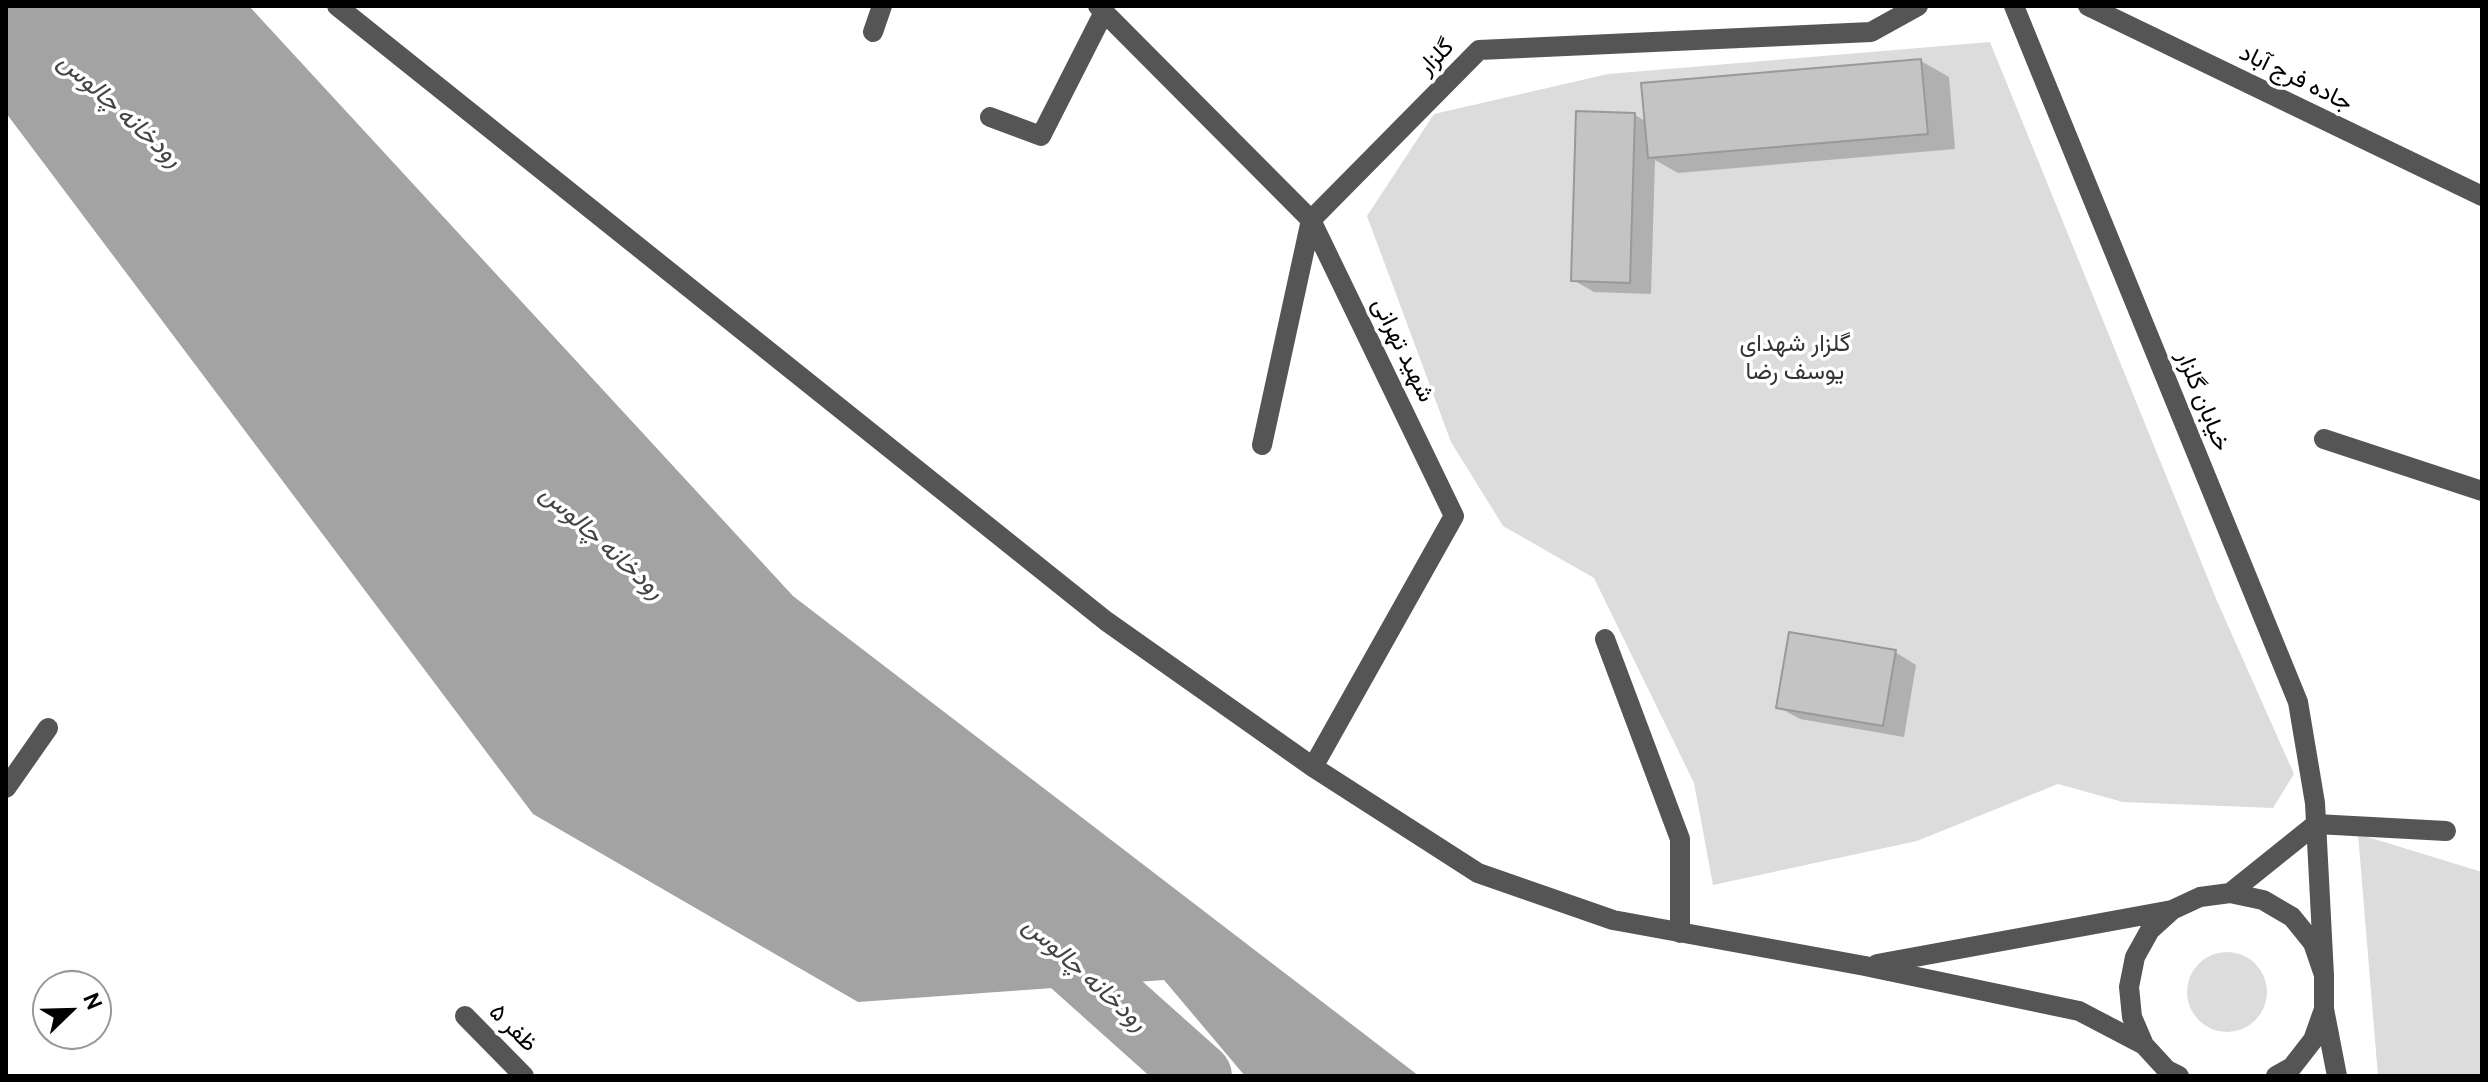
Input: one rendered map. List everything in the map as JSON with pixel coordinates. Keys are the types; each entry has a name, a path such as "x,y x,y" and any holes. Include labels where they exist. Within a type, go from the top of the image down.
{"street":[{"path":"337,6 1106,621 1313,767 1478,873 1613,920 1865,966 2079,1011 2144,1045"},
{"path":"873,32 882,6"},
{"name":"گلزار","path":"1311,220 1479,50 1871,32 1918,6"},
{"name":"خیابان گلزار","path":"2014,6 2298,702 2316,824 2324,1009"},
{"name":"جاده فرج آباد","path":"2088,6 2482,196"},
{"path":"990,117 1041,136 1101,9"},
{"name":"شهید تهرانی","path":"1101,9 1311,220 1454,516 1313,767"},
{"path":"1262,445 1311,220"},
{"path":"2324,439 2482,491"},
{"path":"1605,639 1680,839 1680,933"},
{"path":"6,788 48,728"},
{"path":"2230,893 2316,824 2446,831"},
{"path":"1865,966 2172,910 2200,897 2230,893 2263,900 2292,917 2313,943 2324,975"},
{"path":"2172,910 2150,930 2135,957 2129,987 2132,1017 2144,1045 2167,1070 2179,1076"},
{"path":"2276,1076 2292,1067 2313,1040 2324,1009"},
{"path":"2324,1009 2337,1076"},
{"name":"ظفر ۵","path":"465,1016 524,1076"}],"green space":[{"name":"گلزار شهدای یوسف رضا","path":"1990,42 2217,601 2294,774 2273,808 2123,802 2058,784 1917,841 1713,885 1694,783 1594,578 1503,526 1451,442 1367,216 1434,114 1608,74"},
{"path":"2358,834 2482,872 2482,1076 2378,1076"},
{"path":"2227,952 2242,955 2255,964 2264,977 2267,992 2264,1007 2255,1020 2242,1029 2227,1032 2212,1029 2199,1020 2190,1007 2187,992 2190,977 2199,964 2212,955"}],"water":[{"path":"6,6 249,6 793,596 1419,1076 1245,1076 1164,980 858,1002 533,814 6,113"}],"building":[{"path":"1921,59 1928,134 1648,158 1641,83"},
{"path":"1576,111 1635,113 1630,283 1571,281"},
{"path":"1789,632 1896,650 1883,726 1776,708"}],"waterway":[{"name":"رودخانه چالوس","path":"1031,926 1199,1076"}]}
